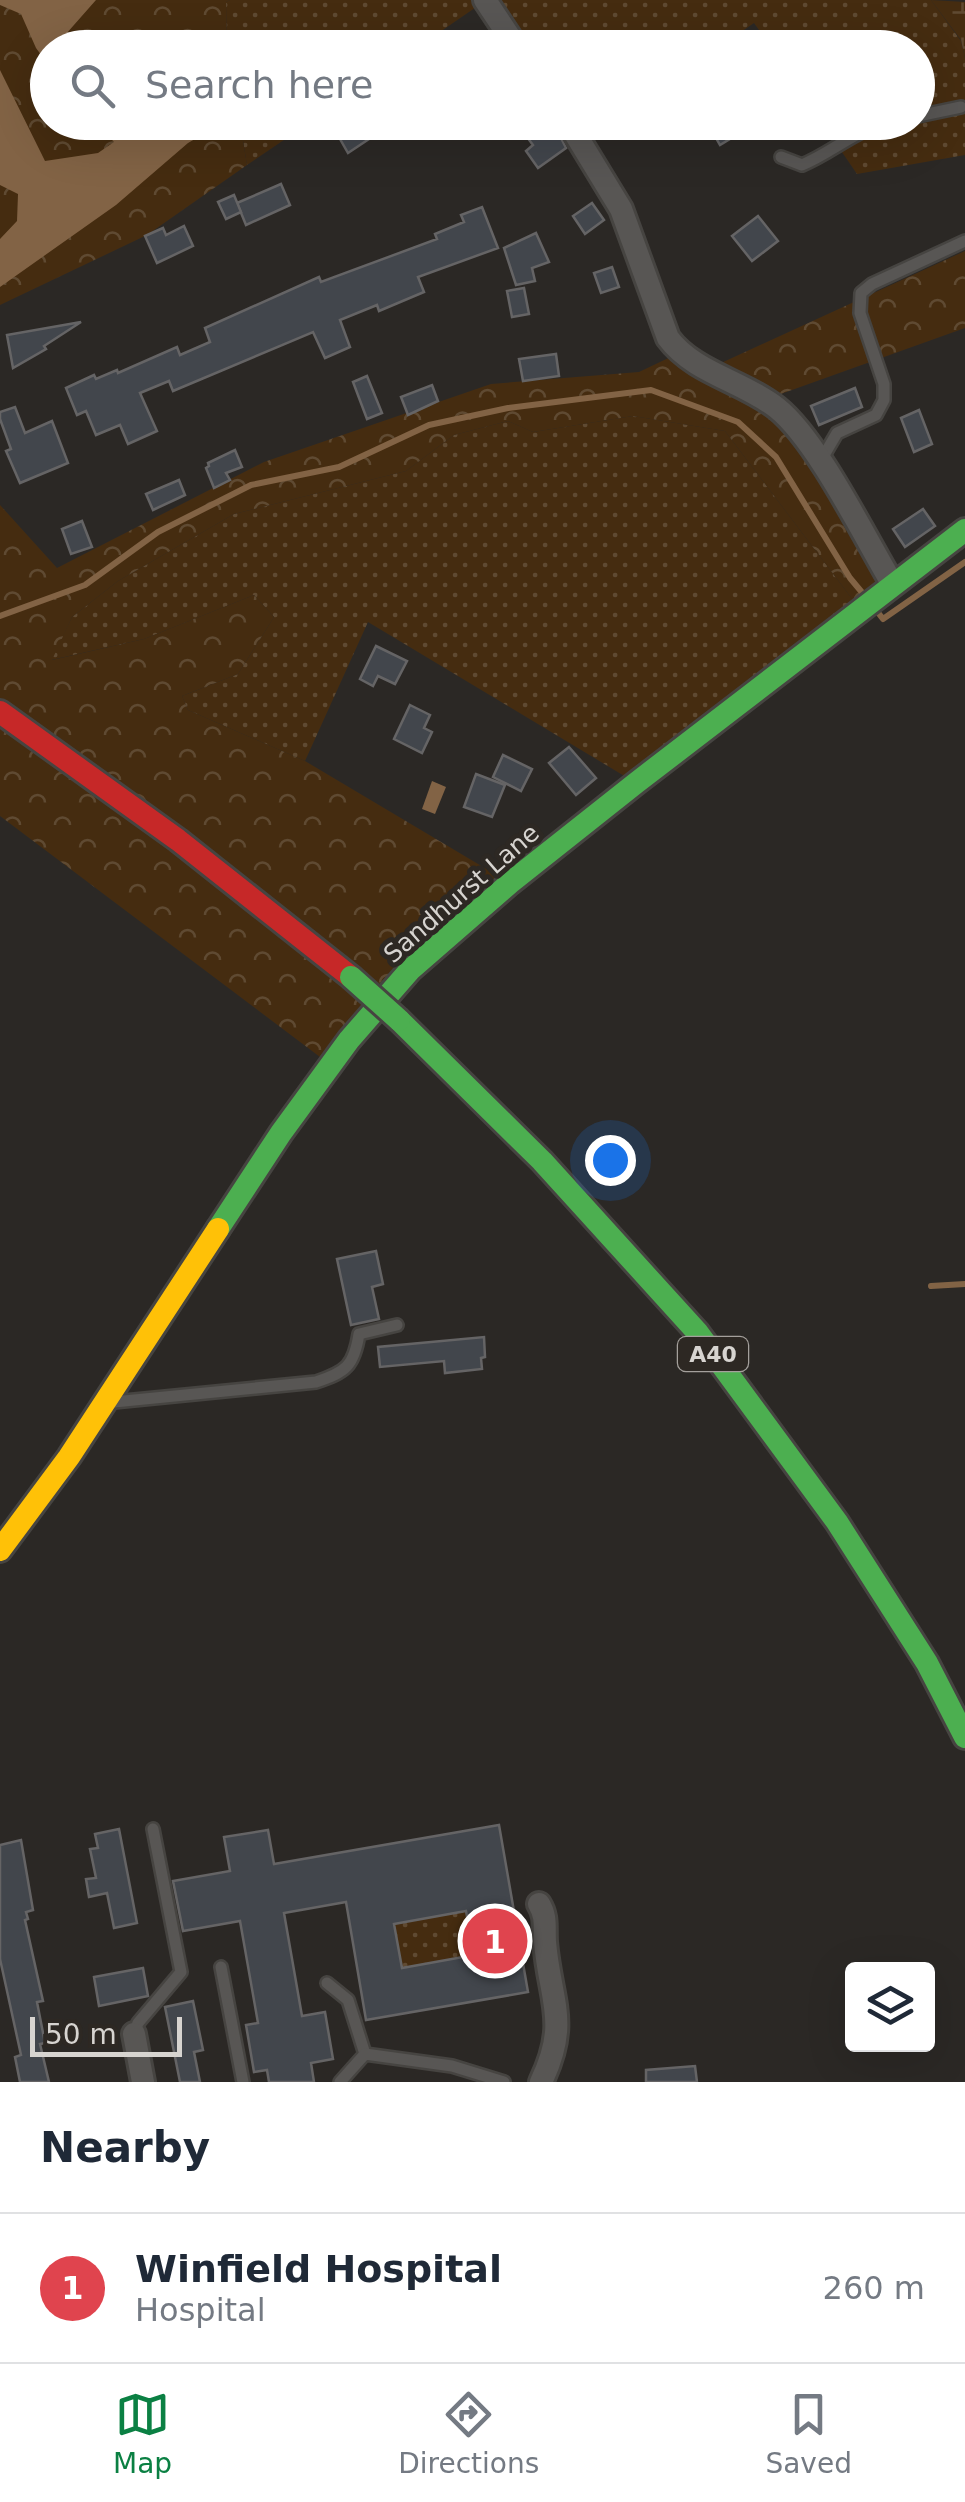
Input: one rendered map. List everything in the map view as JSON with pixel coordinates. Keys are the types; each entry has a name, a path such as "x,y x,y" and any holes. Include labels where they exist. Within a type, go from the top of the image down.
{"main road":[{"name":"Sandhurst Lane","path":"0,1550 104,1403 281,1133 349,1040 410,970 524,872 965,530"},
{"name":"A40","path":"0,712 130,801 352,977 542,1161 698,1334 837,1522 927,1663 965,1737"}],"street":[{"path":"485,0 505,30"},
{"path":"579,140 620,209 668,338 679,353 778,408 809,444 892,583"},
{"path":"539,1904 546,1914 545,1942 558,2027 541,2082"},
{"path":"134,2034 144,2082"}],"lane":[{"path":"935,112 961,107"},
{"path":"782,157 802,166 844,140"},
{"path":"820,462 838,432 876,415 884,400 884,384 860,313 860,293 965,241"},
{"path":"104,1403 316,1382 342,1373 356,1354 359,1334 397,1325"},
{"path":"134,2034 138,2023 181,1972 154,1829"},
{"path":"222,1967 243,2082"},
{"path":"327,1984 348,2000 365,2054"},
{"path":"340,2082 365,2054"},
{"path":"365,2054 452,2066 504,2082"}],"green space":[{"path":"0,0 230,0 226,2 227,30 30,30 30,140 243,140 247,165 147,235 0,305"},
{"path":"230,0 931,0 961,41 965,58 965,155 857,174 834,140 935,140 935,30 759,30 754,23 744,30 505,30 485,1 443,30 227,30 226,2"},
{"path":"931,0 965,2 965,58 961,40"},
{"path":"243,140 284,140 247,165"},
{"path":"965,251 965,328 764,400 778,408 892,583 859,608 725,431 633,416 533,432 508,421 454,435 406,471 234,514 118,581 72,617 52,660 144,639 254,595 274,617 238,674 182,696 188,710 305,761 510,883 332,1066 0,816 0,505 57,568 264,462 491,384 639,372 679,353 708,369"},
{"path":"633,416 725,431 859,608 636,783 368,622 305,761 188,710 182,696 238,674 274,617 254,595 144,639 51,660 72,617 118,581 234,514 406,471 454,435 508,421 533,432"},
{"path":"466,1911 474,1955 402,1968 394,1924"}],"shaded area":[{"path":"0,0 96,0 70,30 30,30 30,34 21,14 0,5"},
{"path":"0,70 30,131 30,140 35,140 45,161 98,153 112,140 193,140 116,205 0,287 0,239 17,221 18,194 0,185"},
{"path":"432,781 446,787 435,814 422,809"}],"building":[{"path":"341,140 368,140 348,153"},
{"path":"529,140 562,140 566,148 538,168 526,151 533,145"},
{"path":"281,184 290,205 246,225 237,203"},
{"path":"234,195 241,212 226,219 218,202"},
{"path":"592,203 604,220 585,234 573,216"},
{"path":"482,207 498,248 418,277 424,292 379,311 377,305 340,320 350,347 325,358 313,332 173,391 169,381 140,393 157,431 128,444 120,425 96,435 86,411 77,415 66,388 94,375 96,379 117,370 118,373 177,347 180,355 210,342 205,328 319,277 321,282 437,239 435,234 464,222 461,215"},
{"path":"758,216 778,241 752,261 732,236"},
{"path":"184,226 193,246 157,263 145,236 163,228 166,235"},
{"path":"536,233 549,262 532,268 535,281 516,285 504,248"},
{"path":"612,267 619,287 601,293 594,273"},
{"path":"524,288 529,314 512,317 507,291"},
{"path":"81,322 44,346 46,349 13,368 7,335"},
{"path":"556,354 559,376 523,381 519,359"},
{"path":"367,376 382,413 367,419 353,382"},
{"path":"432,385 438,401 408,415 401,397"},
{"path":"855,388 862,407 819,425 811,406"},
{"path":"15,407 25,433 52,421 68,463 20,483 6,451 11,449 0,419 0,412"},
{"path":"919,410 932,444 914,452 901,418"},
{"path":"235,450 242,467 226,473 230,480 214,488 206,468 208,463"},
{"path":"179,480 185,495 153,510 146,494"},
{"path":"923,509 935,526 905,547 893,529"},
{"path":"82,521 92,547 71,554 62,529"},
{"path":"376,646 407,661 395,684 378,676 373,686 360,679"},
{"path":"410,705 430,715 424,728 432,732 422,753 394,739"},
{"path":"569,747 596,778 576,795 549,763"},
{"path":"503,755 532,769 521,791 493,777"},
{"path":"476,774 505,785 492,817 464,807"},
{"path":"376,1251 383,1284 372,1287 379,1319 351,1325 337,1259"},
{"path":"484,1337 482,1369 445,1373 444,1361 380,1367 378,1347"},
{"path":"499,1825 528,1992 366,2020 346,1902 284,1913 302,2016 325,2012 333,2059 311,2063 314,2082 269,2082 267,2070 254,2072 246,2025 258,2023 240,1921 183,1931 173,1881 230,1871 224,1837 268,1830 274,1864","holes":["466,1911 474,1955 402,1968 394,1924"]},
{"path":"119,1829 137,1923 114,1928 107,1893 89,1897 86,1879 96,1878 90,1849 98,1848 95,1834"},
{"path":"21,1840 33,1910 26,1912 25,1920 43,2001 37,2002 45,2043 40,2044 49,2082 20,2082 15,2057 21,2055 0,1959 0,1845"},
{"path":"143,1968 148,1996 99,2006 94,1977"},
{"path":"193,2001 203,2050 194,2052 200,2082 180,2082 165,2007"},
{"path":"695,2066 697,2082 646,2082 646,2070"}],"waterway":[{"path":"0,616 85,585 158,532 251,485 339,467 429,425 508,408 651,390 738,422 776,457 865,596"},
{"path":"876,610 883,619 965,562"},
{"path":"931,1286 965,1284"}],"traffic: fast":[{"path":"218,1229 349,1040 410,970 510,883 636,783 965,530"},
{"path":"351,977 399,1020"},
{"path":"399,1020 542,1161 698,1333 837,1522 927,1663 965,1737"}],"traffic: slow":[{"path":"0,1550 69,1457 218,1229"}],"traffic: jam":[{"path":"0,712 178,840 351,977"}],"place":[{"name":"Winfield Hospital","path":"495,1941"}]}
